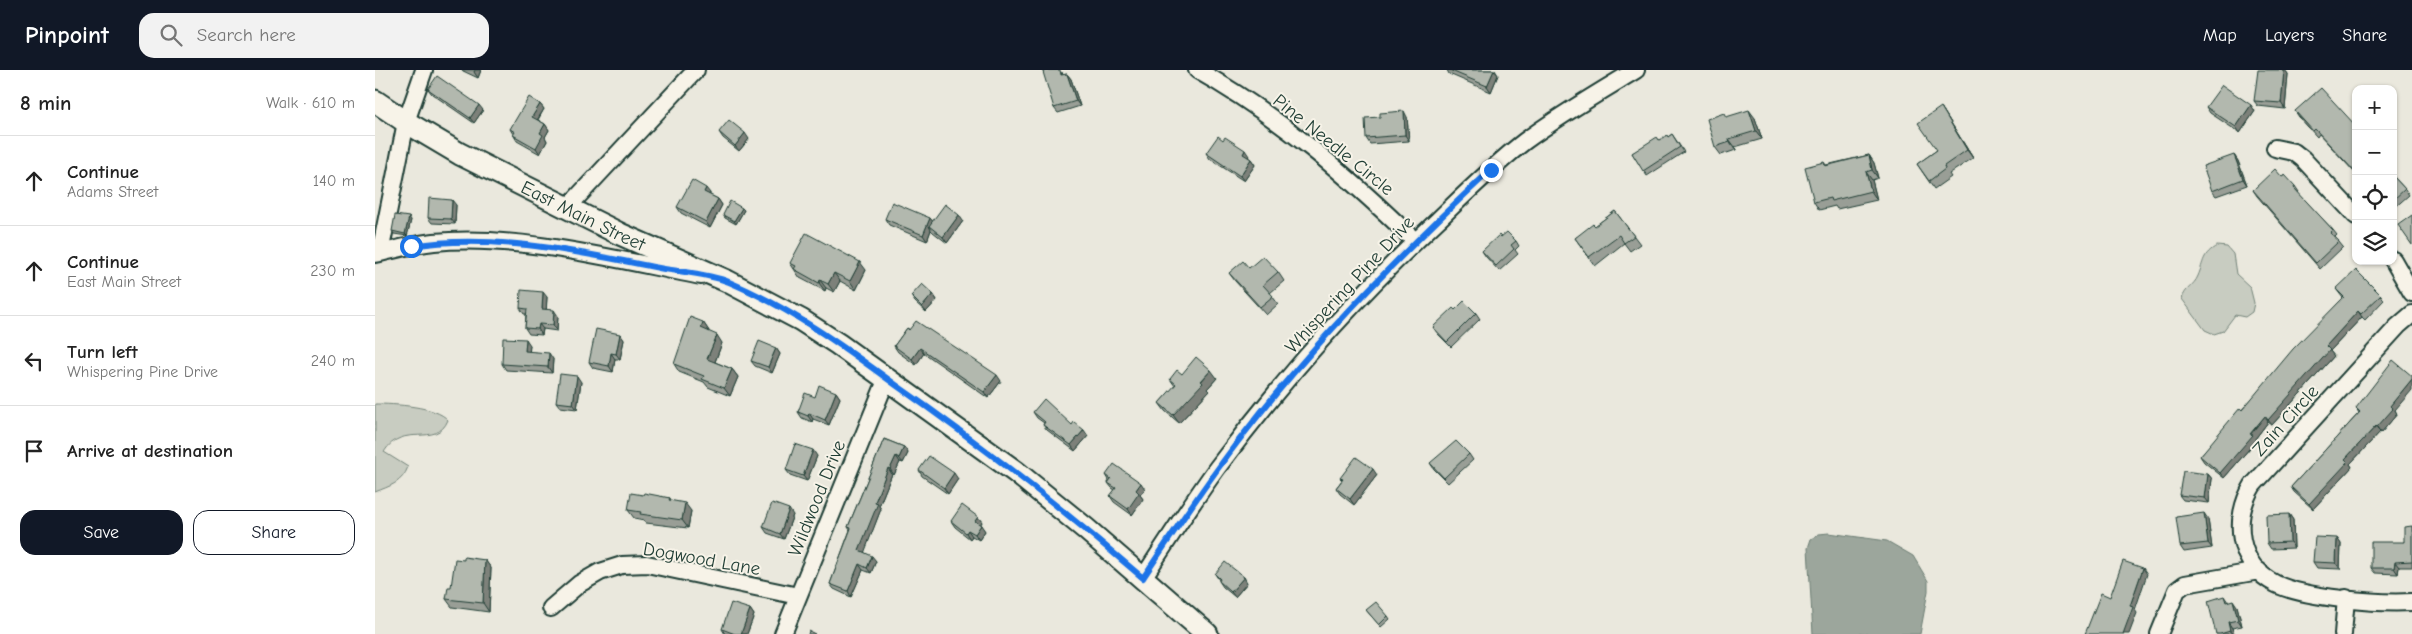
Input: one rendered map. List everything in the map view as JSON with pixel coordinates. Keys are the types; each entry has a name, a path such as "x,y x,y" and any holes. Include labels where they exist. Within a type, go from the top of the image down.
{"main road":[{"name":"East Main Street","path":"375,101 405,122 497,173 620,234 727,281 801,320 887,378 1016,472 1207,634"}],"street":[{"path":"424,70 405,122 377,254 433,242 507,243 618,260 727,281"},
{"path":"568,207 696,70"},
{"name":"Pine Needle Circle","path":"1197,70 1278,121 1368,195 1415,241"},
{"name":"Whispering Pine Drive","path":"1143,578 1217,469 1265,408 1352,307 1415,241 1524,142 1558,117 1636,70"},
{"path":"2275,148 2294,152 2303,159 2352,212"},
{"path":"2396,265 2412,293"},
{"name":"Zain Circle","path":"2412,314 2398,326 2249,492 2241,511 2239,525 2245,553 2259,571 2275,583 2288,589 2347,598 2412,602"},
{"name":"Wildwood Drive","path":"783,634 887,378"},
{"name":"Dogwood Lane","path":"551,608 579,584 600,572 622,565 647,564 798,596"},
{"path":"2159,634 2177,590 2185,584 2259,571"},
{"path":"2343,634 2347,598"}],"shaded area":[{"path":"2217,246 2227,247 2233,254 2236,274 2250,287 2254,303 2252,312 2245,317 2235,315 2223,331 2214,334 2205,330 2182,299 2185,292 2196,279 2206,255"},
{"path":"375,404 403,405 425,409 442,415 448,420 443,428 436,433 400,438 392,443 384,452 408,467 399,480 375,492"},
{"path":"1829,533 1887,541 1913,556 1928,581 1920,634 1813,634 1808,548 1811,539 1819,534"}],"building":[{"path":"1060,70 1061,75 1067,74 1076,101 1054,108 1043,72"},
{"path":"1449,70 1494,70 1487,86"},
{"path":"2258,70 2284,70 2281,103 2254,101"},
{"path":"437,76 479,105 470,118 428,89"},
{"path":"2222,85 2251,105 2236,127 2206,107"},
{"path":"2321,88 2352,122 2352,169 2315,129 2313,131 2295,111"},
{"path":"529,97 540,104 532,117 545,124 540,133 543,135 536,148 513,135 515,132 510,129"},
{"path":"1941,107 1967,150 1944,166 1945,169 1929,181 1917,164 1937,150 1918,123"},
{"path":"1749,110 1756,131 1729,139 1730,142 1715,147 1707,119 1724,113 1726,117"},
{"path":"1404,111 1405,135 1366,138 1365,118 1380,117 1380,113"},
{"path":"729,120 745,133 735,146 719,132"},
{"path":"1672,134 1680,147 1643,171 1632,153 1657,137 1659,140"},
{"path":"1218,136 1223,140 1225,137 1245,150 1243,154 1251,159 1240,176 1206,153"},
{"path":"1869,155 1872,170 1866,172 1871,191 1831,201 1830,198 1814,202 1805,167 1824,162 1825,166"},
{"path":"2234,155 2243,179 2212,191 2203,166"},
{"path":"2275,169 2282,177 2285,175 2295,186 2294,188 2333,230 2330,233 2339,241 2316,263 2253,190"},
{"path":"692,180 706,188 704,192 718,199 706,222 677,207"},
{"path":"2397,180 2405,189 2397,196"},
{"path":"429,198 452,200 451,219 428,218"},
{"path":"730,201 742,208 734,221 723,215"},
{"path":"892,202 930,218 923,235 885,219"},
{"path":"945,204 959,215 943,237 929,226"},
{"path":"1615,211 1634,236 1624,243 1619,235 1589,257 1575,238 1593,224 1595,226"},
{"path":"395,215 409,217 405,234 392,231"},
{"path":"2412,215 2412,245 2398,225"},
{"path":"1507,232 1516,241 1511,245 1514,249 1496,266 1482,251 1499,235 1501,237"},
{"path":"806,233 860,262 850,281 834,273 828,284 820,280 819,283 794,269 796,266 790,263"},
{"path":"1263,256 1278,272 1263,285 1273,296 1260,307 1229,273 1243,261 1249,268"},
{"path":"2356,270 2381,295 2361,314 2358,311 2326,346 2330,350 2268,420 2265,416 2250,434 2253,435 2220,473 2200,456 2240,408 2242,410 2293,349 2344,297 2336,289"},
{"path":"922,284 933,294 922,307 911,296"},
{"path":"521,290 543,292 542,309 554,310 553,325 539,324 538,329 525,328 527,309 520,308"},
{"path":"1464,301 1476,313 1447,342 1433,327 1453,308 1455,310"},
{"path":"690,317 703,322 701,328 717,335 707,359 732,369 724,388 702,379 704,376 674,364"},
{"path":"916,321 997,375 984,392 920,348 912,359 894,346 907,328 909,330"},
{"path":"596,329 620,334 616,354 611,353 609,366 589,362"},
{"path":"503,338 526,339 525,351 549,353 548,367 502,364"},
{"path":"759,341 776,348 768,367 751,361"},
{"path":"1196,357 1211,370 1201,381 1203,383 1173,415 1159,403 1176,384 1170,379 1177,370 1182,374"},
{"path":"2393,360 2412,376 2412,379 2390,406 2393,409 2345,459 2348,462 2309,504 2291,487 2360,412 2356,408"},
{"path":"560,374 577,376 573,404 556,402"},
{"path":"819,385 836,392 825,420 809,413 808,416 798,412 805,393 815,397"},
{"path":"1044,399 1072,425 1074,422 1084,430 1071,445 1043,425 1045,422 1033,412"},
{"path":"884,439 904,447 899,458 896,456 890,469 888,468 875,502 878,503 859,550 872,556 867,568 859,564 848,591 830,584 851,528 848,527"},
{"path":"1456,441 1469,454 1444,478 1430,463"},
{"path":"795,444 813,450 803,476 786,470"},
{"path":"929,456 954,473 944,488 919,470"},
{"path":"1356,457 1373,469 1350,499 1336,488 1343,479 1340,478"},
{"path":"1114,464 1141,483 1136,490 1139,493 1128,509 1110,496 1116,488 1108,483 1111,479 1106,475"},
{"path":"2183,471 2208,474 2205,498 2179,495"},
{"path":"631,493 643,495 644,493 685,503 682,520 640,514 641,512 628,510"},
{"path":"772,503 789,509 780,534 763,527"},
{"path":"962,505 978,517 975,521 981,525 975,534 968,530 966,533 951,521"},
{"path":"2204,513 2208,543 2180,546 2176,517"},
{"path":"2289,514 2290,542 2267,543 2266,515"},
{"path":"2412,526 2412,561 2395,562 2394,568 2371,568 2371,542 2404,542 2404,527"},
{"path":"2315,537 2337,538 2336,563 2313,562"},
{"path":"464,557 485,560 483,603 446,599 448,587 451,587 455,559 464,560"},
{"path":"2123,561 2143,568 2130,606 2133,607 2123,634 2085,634 2101,593 2110,597"},
{"path":"1225,562 1244,577 1231,592 1219,581 1220,579 1215,574"},
{"path":"2224,596 2226,602 2233,600 2238,620 2228,622 2230,631 2216,634 2208,601"},
{"path":"1376,602 1388,616 1379,625 1366,610"},
{"path":"731,603 750,609 741,634 735,634 722,629"}],"route":[{"path":"411,246 433,242 458,241 507,243 618,260 727,281 801,320 874,369 1016,472 1143,578 1217,469 1298,367 1406,250 1491,170"}]}
